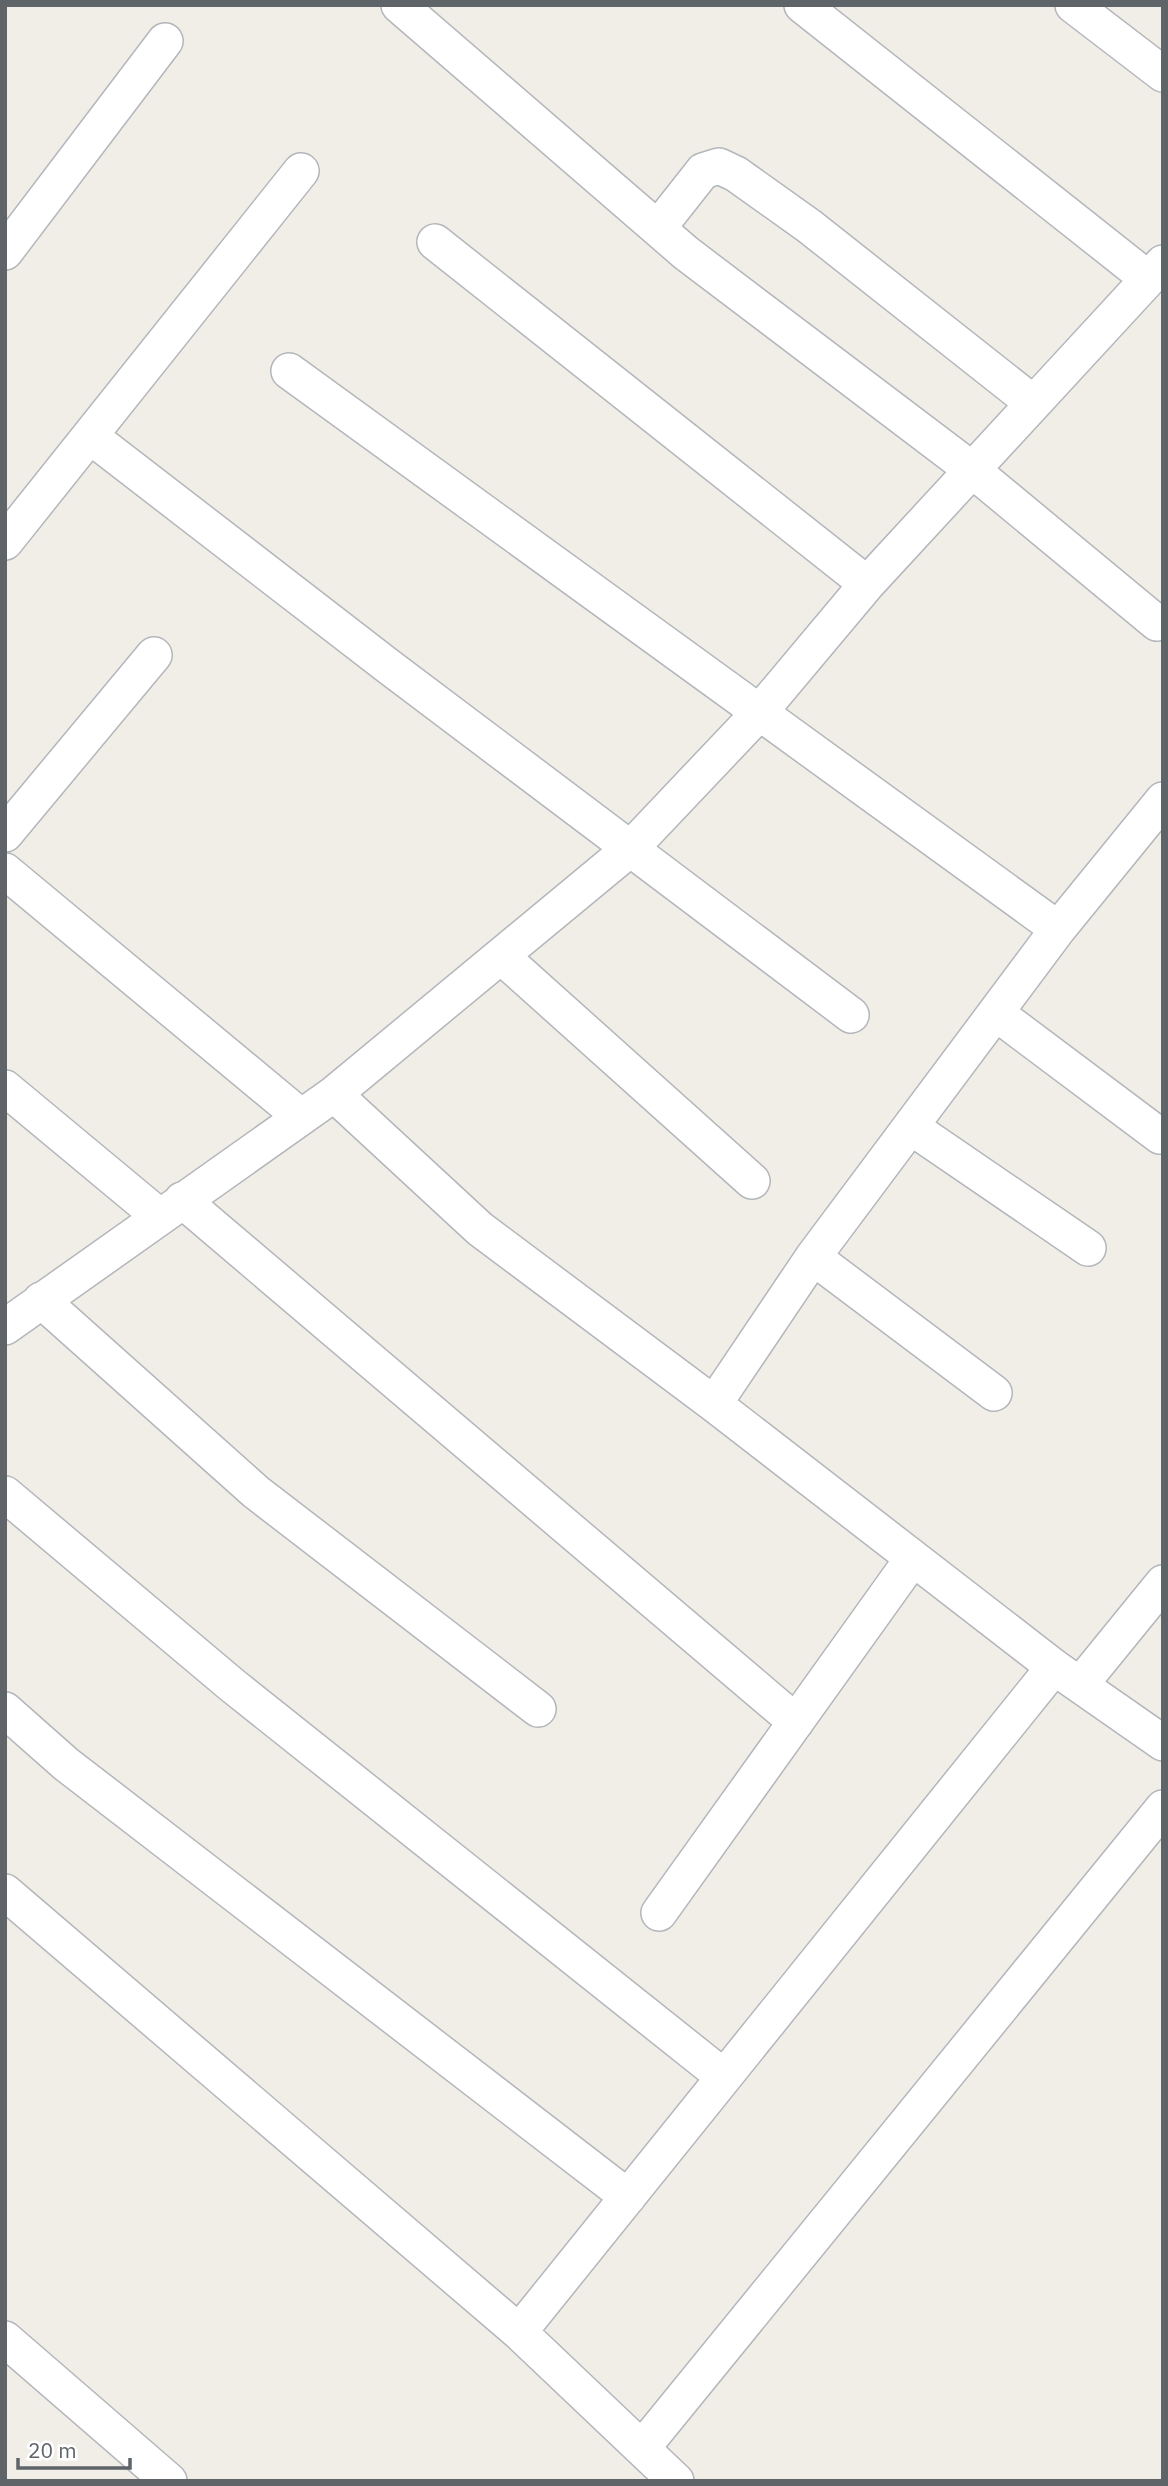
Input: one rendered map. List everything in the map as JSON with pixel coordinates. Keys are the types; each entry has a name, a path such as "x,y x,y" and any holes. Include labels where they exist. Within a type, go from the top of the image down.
{"street":[{"path":"398,5 658,228 971,469 1157,623"},
{"path":"5,1326 334,1094 631,848 758,714 867,584 1155,270 802,5"},
{"path":"1073,5 1163,74"},
{"path":"5,253 165,41"},
{"path":"658,228 703,171 719,166 736,174 809,226 1033,403"},
{"path":"5,542 301,171"},
{"path":"435,242 867,584"},
{"path":"289,371 758,714 1058,929"},
{"path":"90,436 388,666 851,1015"},
{"path":"5,834 154,655"},
{"path":"714,1404 813,1257 1058,929 1163,800"},
{"path":"5,871 300,1116"},
{"path":"501,956 752,1181"},
{"path":"996,1013 1160,1136"},
{"path":"5,1088 171,1208 796,1722"},
{"path":"334,1094 480,1230 714,1404 1067,1676 1163,1743"},
{"path":"911,1127 1088,1248"},
{"path":"813,1257 994,1393"},
{"path":"41,1300 256,1492 538,1709"},
{"path":"5,1494 232,1685 724,2077"},
{"path":"659,1913 913,1558"},
{"path":"519,2332 724,2077 1067,1676 1163,1583"},
{"path":"5,1710 66,1764 628,2197"},
{"path":"643,2447 1163,1808"},
{"path":"5,1892 519,2332 676,2481"},
{"path":"5,2339 169,2481"}]}
